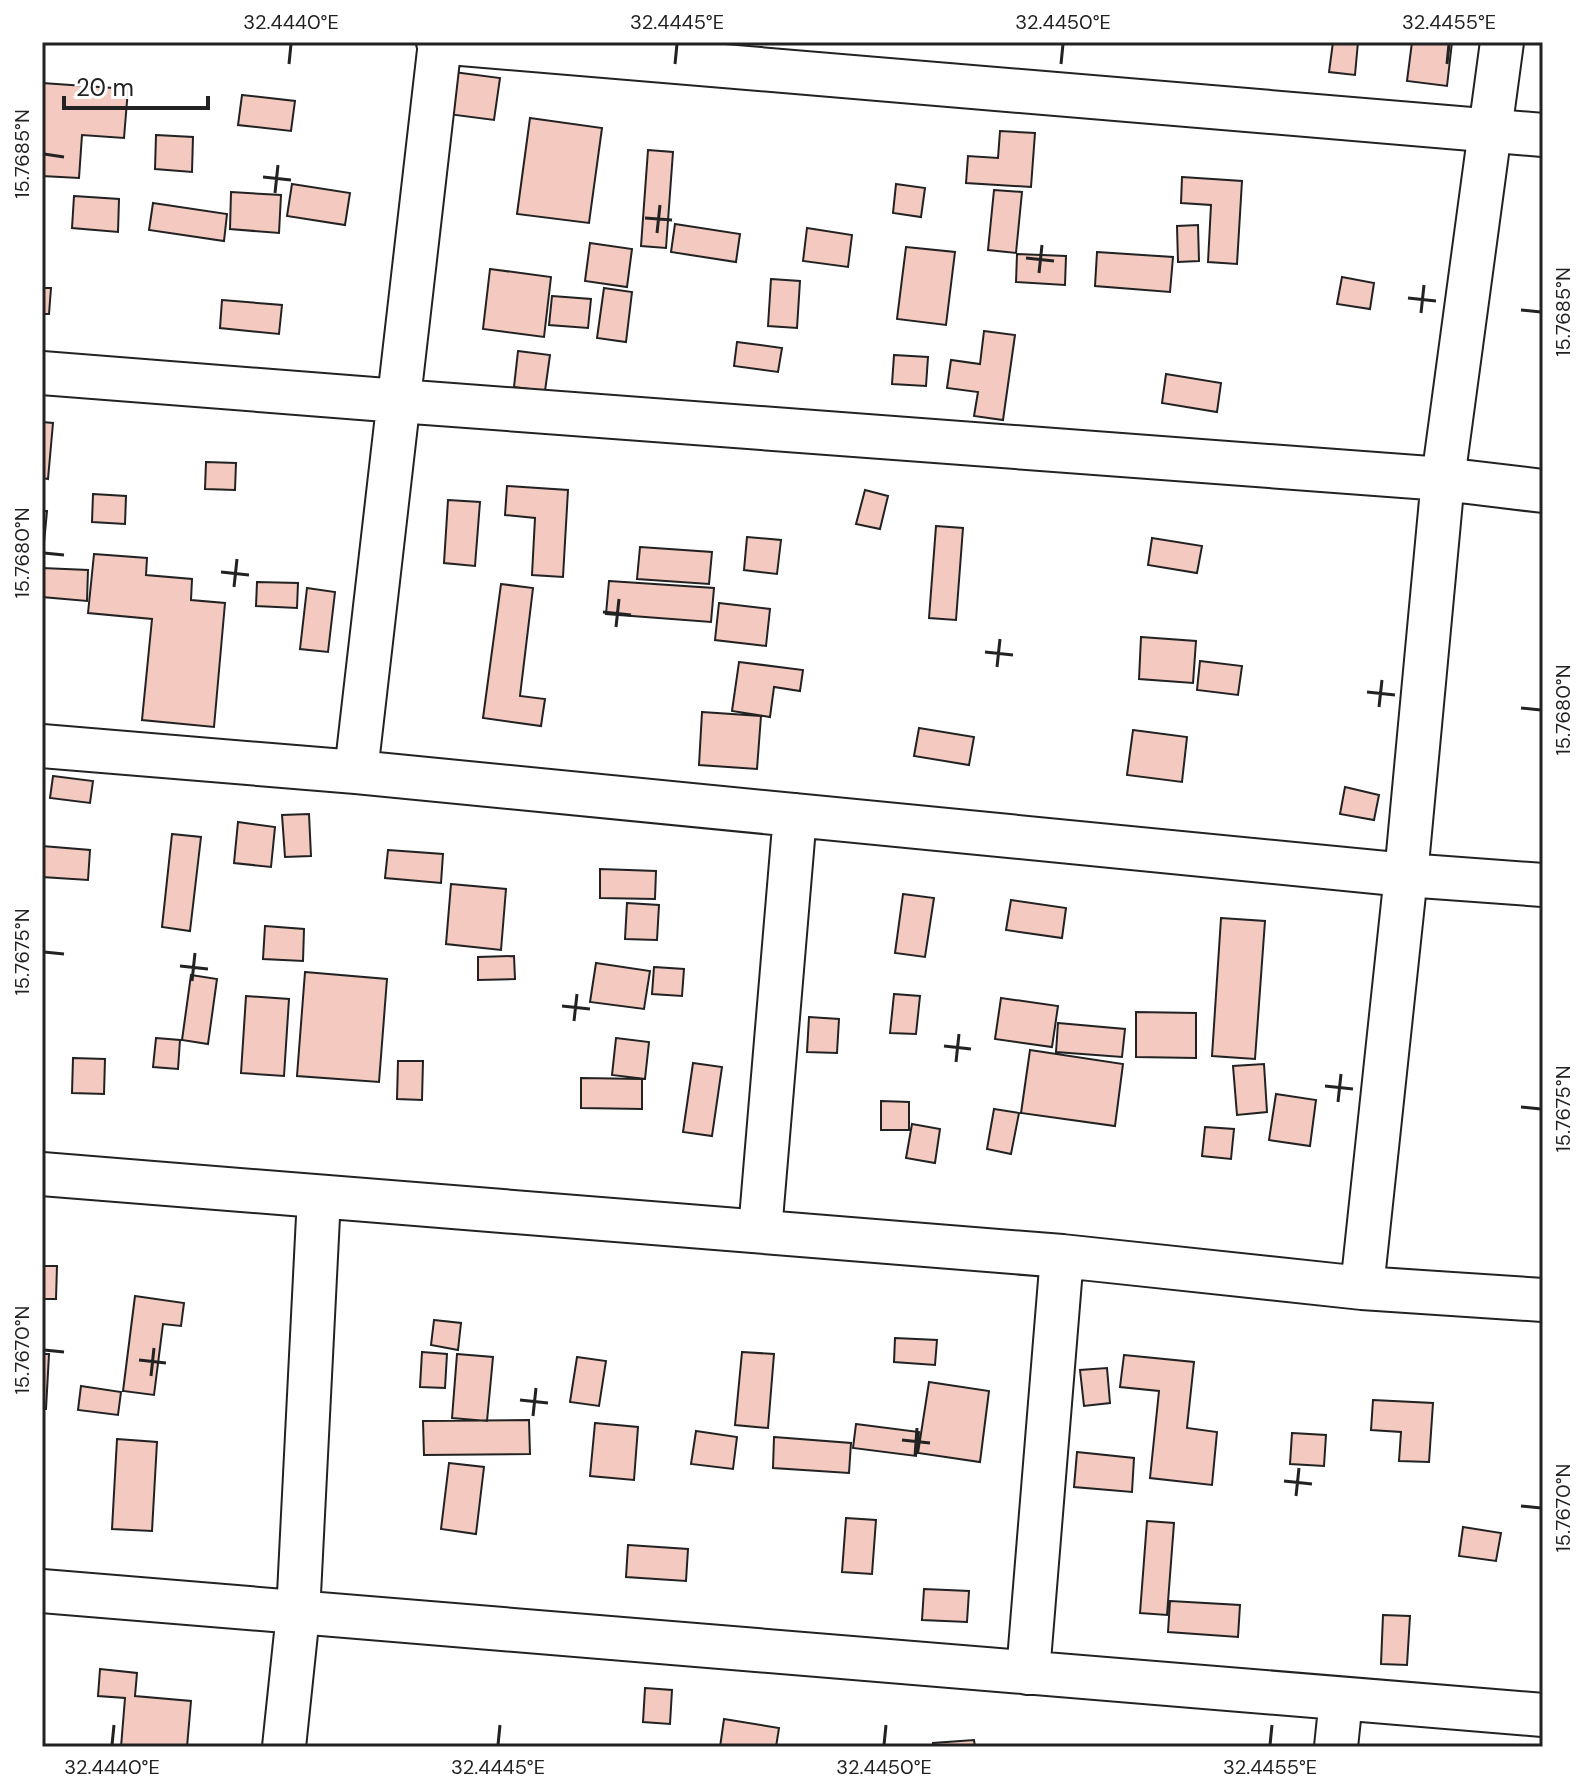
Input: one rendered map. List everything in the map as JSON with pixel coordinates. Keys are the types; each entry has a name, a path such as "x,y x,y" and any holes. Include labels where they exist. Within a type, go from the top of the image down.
{"street":[{"path":"356,772 439,42 1543,135"},
{"path":"1362,1288 1406,875 1443,479 1502,42"},
{"path":"42,373 1443,479 1543,491"},
{"path":"42,746 356,772 1406,875 1543,885"},
{"path":"760,1231 795,815"},
{"path":"42,1174 1062,1256 1362,1288 1543,1300"},
{"path":"284,1747 298,1614 319,1197"},
{"path":"1028,1673 1062,1256"},
{"path":"42,1591 1543,1715"},
{"path":"1336,1747 1341,1699"}],"building":[{"path":"1333,42 1358,42 1355,75 1329,72"},
{"path":"1412,42 1452,42 1447,86 1407,81"},
{"path":"446,71 500,78 494,120 440,113"},
{"path":"42,83 128,89 124,138 82,135 79,178 42,176"},
{"path":"242,95 295,101 291,131 238,125"},
{"path":"530,118 602,128 589,223 517,214"},
{"path":"1000,131 1035,133 1031,187 966,183 968,156 998,158"},
{"path":"156,135 193,137 192,172 155,169"},
{"path":"648,150 673,152 666,248 641,246"},
{"path":"1182,177 1242,181 1237,264 1208,262 1211,205 1181,203"},
{"path":"292,184 350,193 345,225 287,216"},
{"path":"896,184 925,188 921,217 893,213"},
{"path":"994,190 1022,192 1016,253 988,250"},
{"path":"231,192 281,195 279,233 230,229"},
{"path":"74,196 119,199 118,232 72,228"},
{"path":"153,203 227,214 224,241 149,230"},
{"path":"675,224 740,234 736,262 671,252"},
{"path":"1198,225 1199,261 1178,262 1177,226"},
{"path":"807,228 852,235 848,267 803,261"},
{"path":"590,243 632,249 627,287 585,281"},
{"path":"906,247 955,252 946,325 897,319"},
{"path":"1097,252 1173,257 1170,292 1095,286"},
{"path":"1017,254 1066,256 1065,285 1016,282"},
{"path":"490,269 551,277 544,337 483,329"},
{"path":"1342,277 1374,283 1370,309 1337,304"},
{"path":"771,279 800,281 797,328 768,326"},
{"path":"42,288 51,288 49,314 42,314"},
{"path":"604,288 632,292 626,342 597,338"},
{"path":"552,296 591,299 588,328 549,325"},
{"path":"222,300 282,305 279,334 220,328"},
{"path":"984,331 1015,335 1003,420 974,416 978,392 947,388 951,360 980,364"},
{"path":"737,342 782,348 778,372 734,366"},
{"path":"518,351 550,355 545,391 514,387"},
{"path":"894,355 928,357 926,386 892,384"},
{"path":"1166,374 1221,383 1217,412 1162,403"},
{"path":"42,422 53,423 48,479 42,478"},
{"path":"206,462 236,463 235,490 205,489"},
{"path":"507,486 568,490 563,577 532,575 535,518 505,515"},
{"path":"865,490 888,496 880,529 856,524"},
{"path":"93,494 126,496 125,524 92,522"},
{"path":"448,500 480,502 475,566 444,563"},
{"path":"42,511 47,511 44,543 42,543"},
{"path":"936,526 963,528 956,620 929,618"},
{"path":"747,537 781,540 777,574 744,570"},
{"path":"1152,538 1202,546 1197,573 1148,565"},
{"path":"640,547 712,552 709,584 637,579"},
{"path":"94,554 147,558 146,575 192,579 191,600 225,603 214,727 142,720 152,619 88,613"},
{"path":"42,568 88,570 87,601 42,597"},
{"path":"609,581 714,588 711,622 606,614"},
{"path":"257,582 298,583 297,608 256,606"},
{"path":"501,584 533,588 520,696 545,699 541,726 483,718"},
{"path":"307,588 335,592 328,652 300,649"},
{"path":"719,603 770,609 766,646 715,640"},
{"path":"1141,637 1196,641 1193,683 1139,679"},
{"path":"1200,661 1242,666 1238,695 1197,690"},
{"path":"739,662 803,670 800,691 774,687 770,717 732,711"},
{"path":"702,712 761,716 757,769 699,765"},
{"path":"919,728 974,737 969,765 914,756"},
{"path":"1133,730 1187,737 1182,782 1127,775"},
{"path":"53,776 93,781 90,803 50,798"},
{"path":"1345,787 1379,795 1374,820 1340,814"},
{"path":"309,814 311,856 285,857 282,815"},
{"path":"238,822 275,827 271,867 234,863"},
{"path":"172,834 201,837 190,931 162,927"},
{"path":"42,846 90,850 88,880 42,877"},
{"path":"388,850 443,854 441,883 385,878"},
{"path":"600,869 656,871 655,899 600,898"},
{"path":"451,884 506,889 501,950 446,944"},
{"path":"903,894 934,898 925,957 895,953"},
{"path":"1011,900 1066,908 1062,938 1006,930"},
{"path":"627,903 659,905 657,940 625,939"},
{"path":"1221,918 1265,921 1255,1059 1212,1056"},
{"path":"265,926 304,929 303,961 263,959"},
{"path":"514,956 515,979 478,980 478,957"},
{"path":"596,963 650,971 644,1009 590,1002"},
{"path":"654,967 684,969 682,996 652,994"},
{"path":"305,972 387,979 379,1082 297,1076"},
{"path":"191,975 217,979 208,1044 182,1040"},
{"path":"894,994 920,996 916,1034 890,1033"},
{"path":"246,996 289,999 284,1076 241,1073"},
{"path":"1001,998 1058,1006 1052,1047 995,1039"},
{"path":"1136,1012 1196,1013 1196,1058 1136,1057"},
{"path":"809,1017 839,1019 837,1053 807,1052"},
{"path":"1058,1023 1125,1029 1122,1057 1056,1052"},
{"path":"156,1038 180,1040 178,1069 153,1067"},
{"path":"616,1038 649,1042 645,1079 612,1075"},
{"path":"1030,1050 1123,1064 1115,1126 1021,1113"},
{"path":"73,1058 105,1059 104,1094 72,1093"},
{"path":"398,1061 423,1061 422,1100 397,1099"},
{"path":"693,1063 722,1067 712,1136 683,1132"},
{"path":"1264,1064 1267,1112 1237,1115 1233,1066"},
{"path":"581,1078 642,1079 642,1109 581,1108"},
{"path":"1276,1094 1316,1100 1310,1146 1269,1140"},
{"path":"881,1101 909,1102 909,1130 881,1130"},
{"path":"994,1109 1019,1113 1011,1154 987,1149"},
{"path":"912,1124 940,1129 935,1163 906,1158"},
{"path":"1205,1127 1234,1129 1231,1159 1202,1156"},
{"path":"42,1266 57,1266 56,1299 42,1299"},
{"path":"135,1296 184,1303 181,1326 163,1324 154,1395 123,1391"},
{"path":"434,1320 461,1323 458,1350 431,1345"},
{"path":"895,1338 937,1340 935,1365 894,1362"},
{"path":"422,1352 447,1354 445,1388 420,1387"},
{"path":"742,1352 774,1354 768,1428 735,1425"},
{"path":"42,1354 49,1354 46,1409 42,1409"},
{"path":"457,1354 493,1357 487,1421 452,1418"},
{"path":"1124,1355 1194,1362 1187,1428 1217,1432 1212,1485 1150,1478 1159,1391 1120,1387"},
{"path":"577,1357 606,1361 599,1406 570,1402"},
{"path":"1107,1368 1110,1403 1084,1406 1080,1370"},
{"path":"929,1382 989,1391 980,1462 918,1453"},
{"path":"81,1386 121,1392 118,1415 78,1410"},
{"path":"1373,1400 1433,1403 1429,1462 1399,1461 1401,1432 1371,1430"},
{"path":"529,1420 530,1454 424,1455 423,1421"},
{"path":"595,1423 638,1427 634,1480 590,1476"},
{"path":"856,1424 919,1432 916,1456 853,1448"},
{"path":"696,1431 737,1437 733,1469 691,1464"},
{"path":"1292,1433 1326,1435 1324,1466 1290,1464"},
{"path":"774,1437 851,1443 849,1473 773,1468"},
{"path":"117,1439 157,1442 152,1531 112,1529"},
{"path":"1077,1452 1134,1458 1132,1492 1074,1487"},
{"path":"449,1463 484,1467 476,1534 441,1529"},
{"path":"846,1518 876,1520 872,1574 842,1572"},
{"path":"1147,1521 1174,1523 1167,1615 1140,1613"},
{"path":"1463,1527 1501,1533 1496,1561 1459,1556"},
{"path":"628,1545 688,1549 686,1581 626,1577"},
{"path":"924,1589 969,1591 967,1622 922,1620"},
{"path":"1170,1601 1240,1605 1238,1637 1168,1632"},
{"path":"1383,1615 1410,1616 1407,1665 1381,1664"},
{"path":"100,1669 137,1673 135,1696 191,1701 187,1747 121,1747 125,1698 98,1696"},
{"path":"645,1688 672,1690 670,1724 643,1722"},
{"path":"724,1719 779,1728 776,1747 720,1747"},
{"path":"974,1740 975,1747 933,1747 933,1743"}]}
